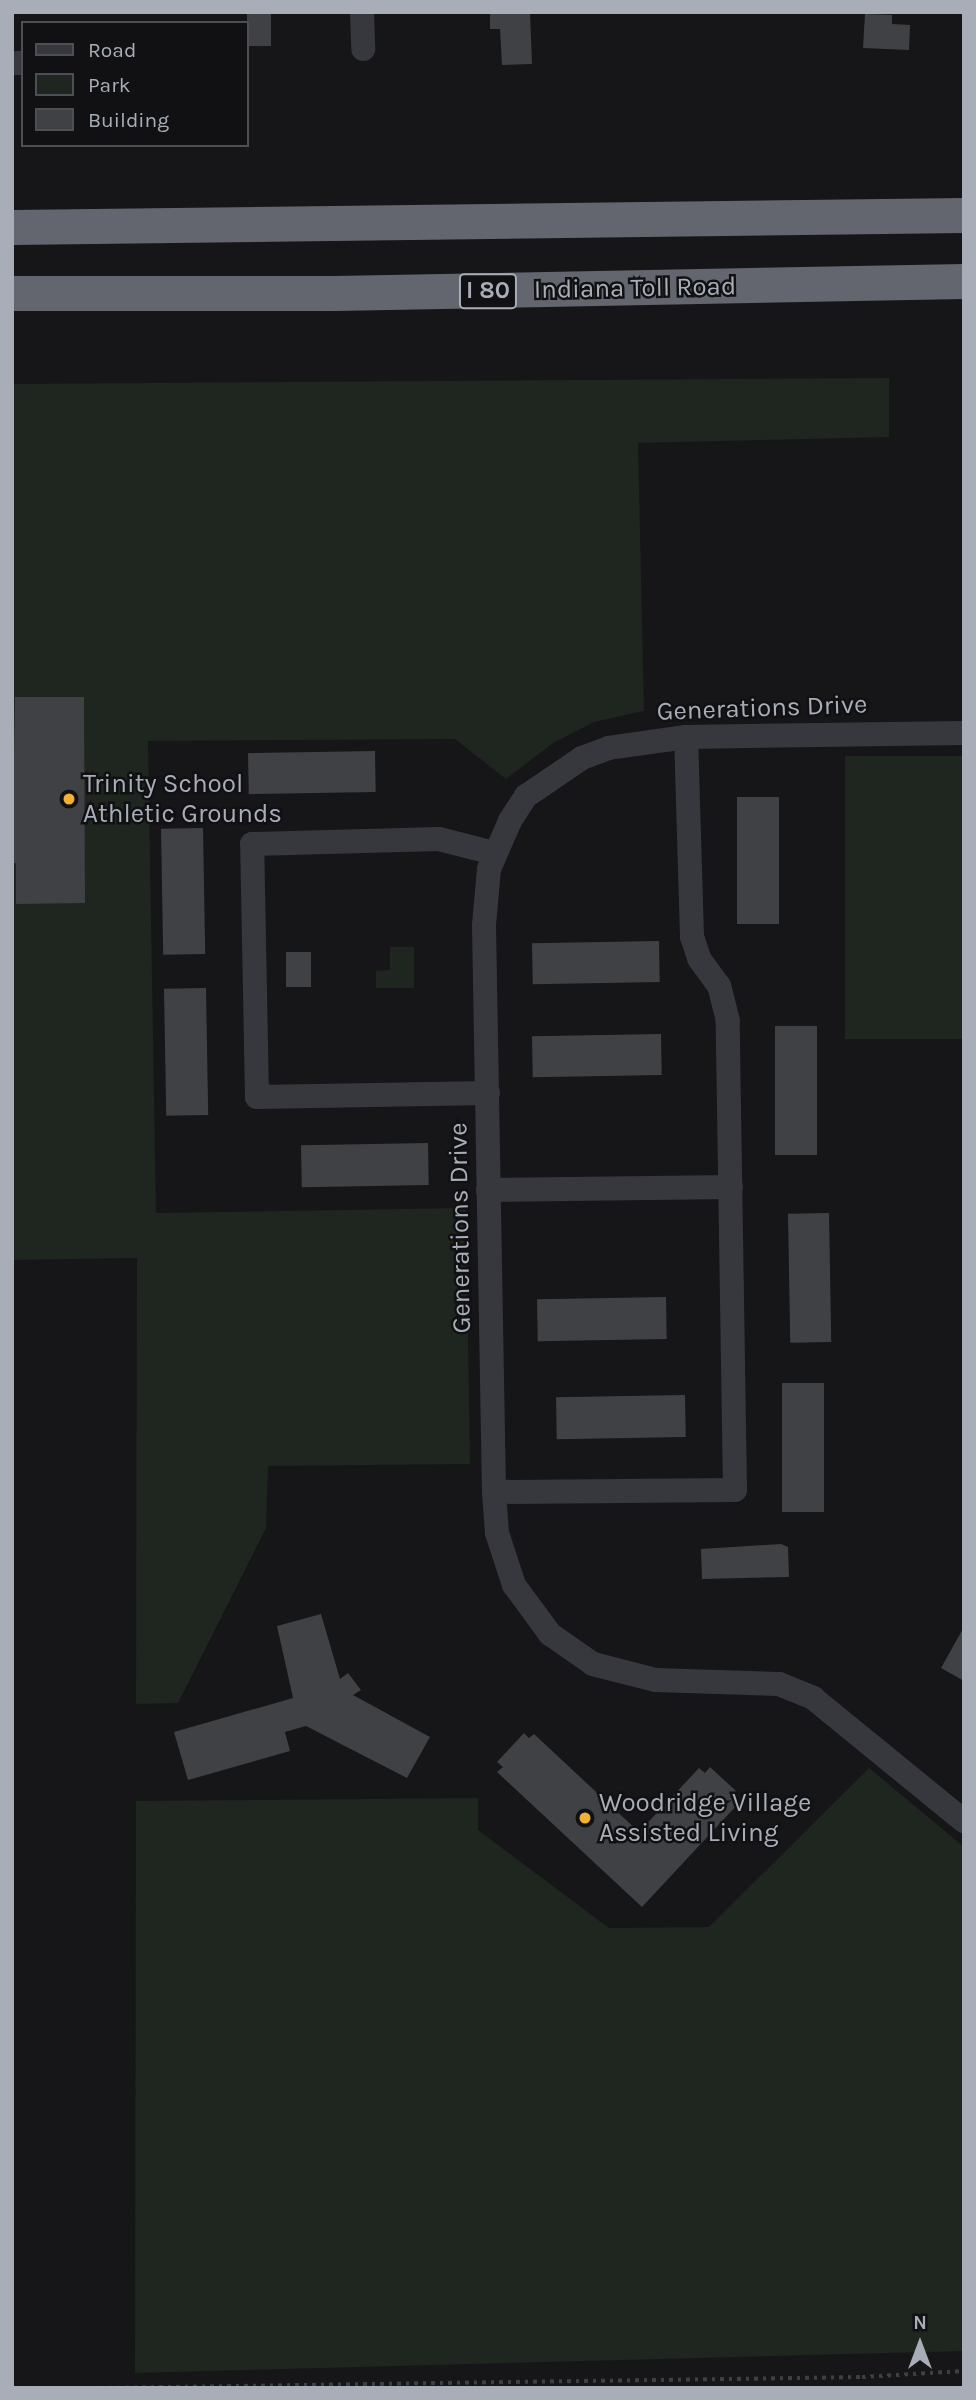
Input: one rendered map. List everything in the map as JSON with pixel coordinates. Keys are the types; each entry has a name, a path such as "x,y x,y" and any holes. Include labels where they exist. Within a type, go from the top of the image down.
{"highway":[{"path":"12,227 964,215"},
{"name":"Indiana Toll Road","path":"12,293 334,293 964,281"}],"street":[{"path":"362,12 363,49"},
{"name":"Generations Drive","path":"964,733 686,737 608,748 553,775 526,796 494,853 484,925 494,1492 496,1533 514,1585 530,1611 572,1650 625,1675 779,1684 813,1698 964,1821"},
{"path":"494,1492 735,1490 728,1021 719,986 699,958 692,937 686,737"},
{"path":"488,1093 257,1097 252,844 439,839 494,853"},
{"path":"488,1190 731,1187"}],"path":[{"path":"100,2388 862,2377 964,2371"}],"green space":[{"path":"889,378 889,437 638,443 644,711 594,722 553,743 506,779 455,739 148,741 156,1213 466,1208 470,1464 268,1466 266,1528 178,1703 136,1704 137,1258 12,1260 12,384"},
{"path":"845,756 964,756 964,1039 845,1039"},
{"path":"390,947 414,947 414,988 376,988 376,971 390,970"},
{"path":"869,1768 964,1847 964,2351 135,2373 136,1801 478,1798 478,1830 609,1928 709,1927"}],"building":[{"path":"247,12 271,12 271,46 248,46"},
{"path":"490,12 530,12 532,64 502,65 500,29 490,29"},
{"path":"865,14 892,15 892,24 910,25 909,50 863,48"},
{"path":"15,697 84,697 85,903 16,904 16,863 12,863"},
{"path":"375,751 376,792 249,794 248,753"},
{"path":"737,797 779,797 779,924 737,924"},
{"path":"203,828 205,954 163,955 161,829"},
{"path":"659,941 660,982 533,984 532,943"},
{"path":"286,952 311,952 311,987 286,987"},
{"path":"206,988 208,1115 166,1116 164,989"},
{"path":"775,1026 817,1026 817,1155 775,1155"},
{"path":"661,1034 662,1075 533,1077 532,1036"},
{"path":"428,1143 429,1185 302,1187 301,1145"},
{"path":"829,1213 831,1342 790,1343 788,1214"},
{"path":"666,1297 667,1339 538,1341 537,1299"},
{"path":"782,1383 824,1383 824,1512 782,1512"},
{"path":"685,1395 686,1437 557,1439 556,1397"},
{"path":"781,1544 788,1547 789,1577 702,1579 701,1549"},
{"path":"321,1614 340,1679 348,1673 361,1690 353,1695 430,1737 407,1778 306,1726 285,1732 290,1751 188,1780 174,1732 293,1698 277,1626"},
{"path":"964,1627 964,1681 941,1668"},
{"name":"Woodridge Village Assisted Living","path":"524,1733 529,1738 534,1734 639,1832 699,1768 705,1773 710,1767 736,1791 730,1797 738,1804 642,1907 497,1772 503,1767 497,1762"}],"place":[{"name":"Trinity School Athletic Grounds","path":"69,799"},
{"name":"Woodridge Village Assisted Living","path":"585,1818"}]}
